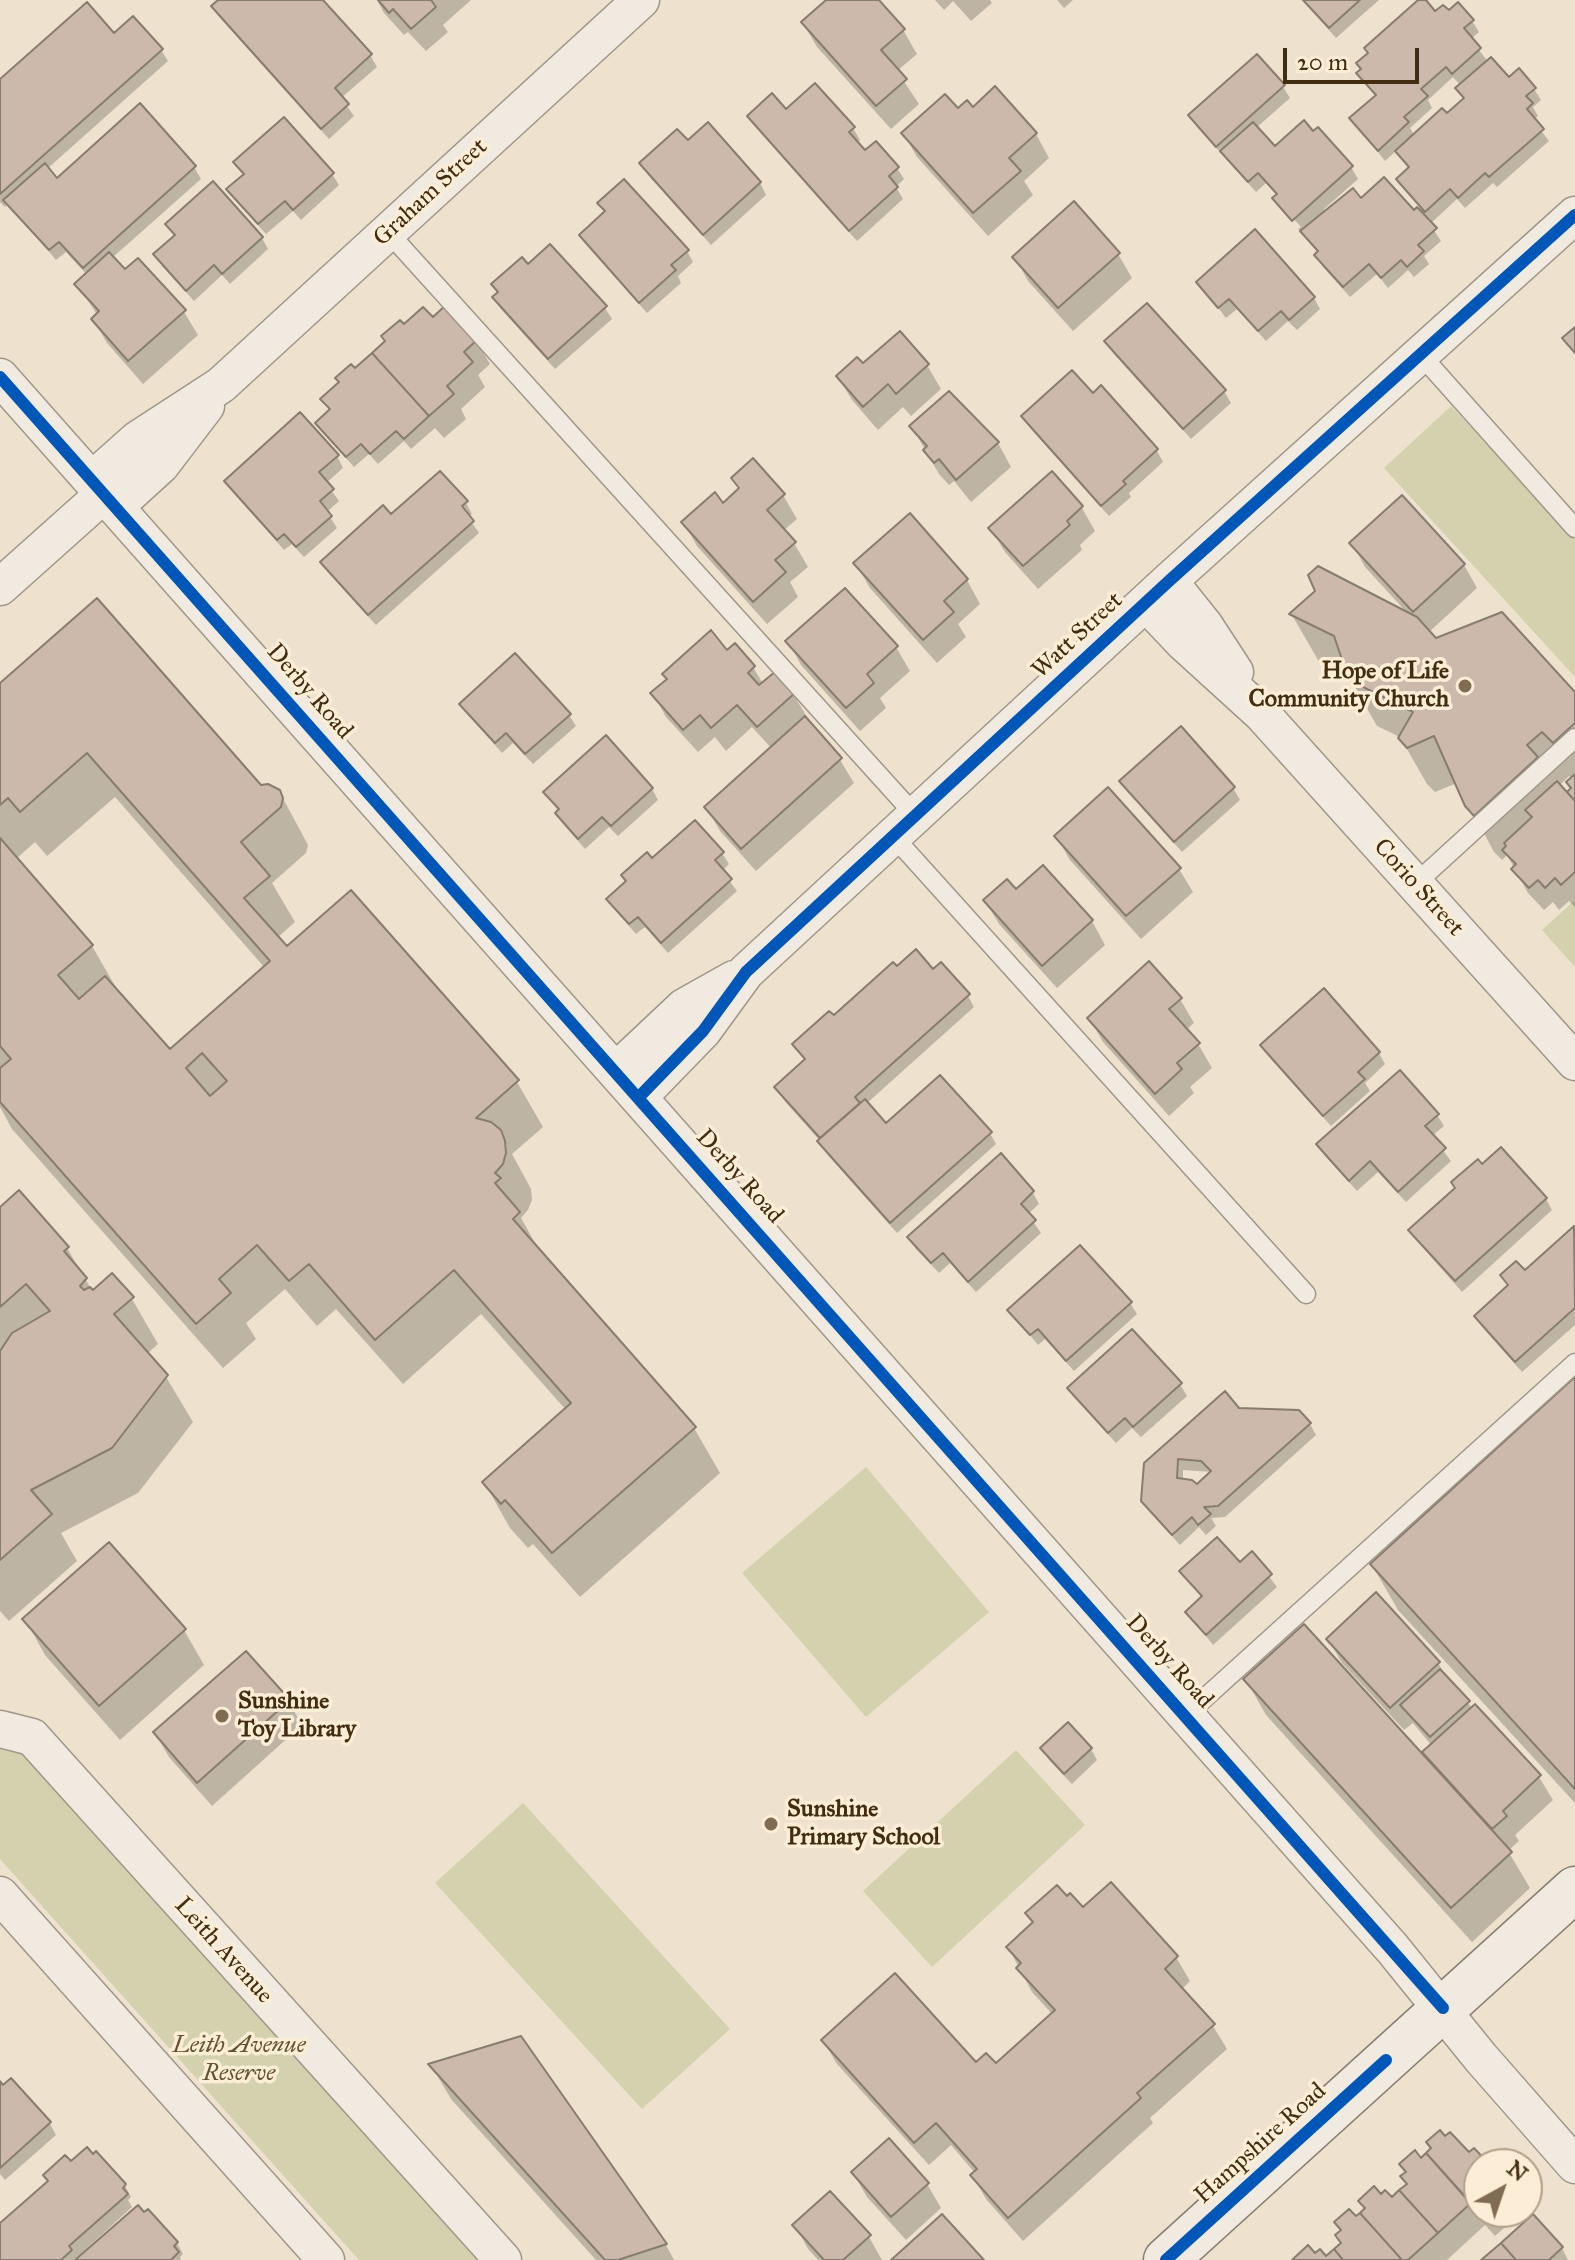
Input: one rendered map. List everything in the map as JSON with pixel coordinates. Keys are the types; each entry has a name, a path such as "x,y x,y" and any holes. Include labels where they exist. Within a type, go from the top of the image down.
{"street":[{"name":"Graham Street","path":"0,587 104,493 138,439 221,385 641,0"},
{"name":"Watt Street","path":"627,1084 684,1007 746,972 1157,592 1571,216"},
{"name":"Derby Road","path":"0,377 1186,1715 1443,2008 1481,2058 1575,2165"},
{"name":"Corio Street","path":"1157,592 1184,643 1262,714 1575,1062"},
{"name":"Leith Avenue","path":"0,1729 32,1737 503,2260"},
{"name":"Hampshire Road","path":"1166,2260 1575,1889"},
{"path":"0,1895 326,2260"}],"lane":[{"path":"388,232 1306,1294"},
{"path":"1420,354 1575,528"},
{"path":"1415,884 1575,738"},
{"path":"1186,1715 1575,1363"}],"green space":[{"path":"1451,406 1575,540 1575,677 1384,468"},
{"path":"1575,900 1575,967 1542,930"},
{"path":"866,1467 989,1612 866,1717 742,1573"},
{"name":"Leith Avenue Reserve","path":"0,1746 25,1755 36,1766 477,2260 359,2260 0,1859"},
{"path":"1016,1750 1085,1825 932,1967 863,1891"},
{"path":"523,1803 730,2029 642,2109 435,1883"}],"building":[{"path":"218,0 323,0 372,54 335,88 349,104 321,129 211,6"},
{"path":"378,0 431,0 436,7 411,29 393,9 389,13"},
{"path":"826,0 879,0 905,29 881,50 907,79 876,106 801,22"},
{"path":"1303,0 1360,0 1329,28"},
{"path":"1418,0 1426,0 1435,11 1443,5 1449,10 1458,2 1474,20 1464,28 1481,48 1452,74 1446,67 1421,89 1428,96 1404,117 1409,122 1378,151 1349,118 1376,95 1356,73 1361,69 1356,63 1368,53 1364,48"},
{"path":"87,2 114,33 133,16 163,49 0,194 0,79"},
{"path":"1257,54 1285,85 1216,147 1188,115"},
{"path":"1491,57 1509,77 1519,68 1536,88 1526,96 1533,103 1527,109 1544,129 1489,177 1485,173 1458,198 1450,189 1425,212 1396,179 1409,167 1395,151 1442,108 1447,113 1464,98 1455,88"},
{"path":"815,83 855,127 849,132 865,150 876,141 899,167 889,176 898,187 849,231 747,116 772,93 786,109"},
{"path":"995,86 1037,133 1009,158 1021,171 973,213 901,133 945,94 958,108 967,100 973,107"},
{"path":"140,103 196,166 83,268 59,242 49,250 3,200 45,163 57,178"},
{"path":"284,117 334,173 293,210 285,201 258,224 226,189 244,174 233,162"},
{"path":"1304,120 1313,131 1318,127 1353,166 1292,221 1272,198 1277,194 1258,173 1248,182 1220,151 1253,122 1275,146"},
{"path":"708,122 761,182 703,235 639,163 677,129 688,140"},
{"path":"1384,177 1414,210 1417,207 1437,228 1418,245 1424,251 1407,267 1401,260 1381,278 1369,264 1343,287 1314,255 1318,251 1300,231 1353,188 1361,198"},
{"path":"624,179 689,250 671,265 676,270 639,303 579,235 605,211 597,203"},
{"path":"213,181 263,237 222,274 214,265 186,291 153,254 175,235 165,224"},
{"path":"1074,201 1120,253 1058,308 1012,257"},
{"path":"1255,229 1315,297 1289,320 1281,311 1258,331 1229,299 1218,308 1196,282"},
{"path":"550,244 607,306 548,359 492,297 498,292 491,284 522,257 528,264"},
{"path":"109,252 125,269 138,258 186,310 128,361 91,319 99,311 74,284"},
{"path":"1147,303 1226,390 1183,429 1104,341"},
{"path":"447,304 478,339 464,352 473,362 447,386 454,394 429,416 372,353 385,341 381,336 400,320 404,324 423,307 433,317"},
{"path":"1575,327 1575,353 1562,338"},
{"path":"900,331 929,364 896,394 888,384 863,407 836,376 857,357 863,363"},
{"path":"372,353 429,416 404,439 396,431 370,454 361,444 346,457 315,423 330,409 320,399 339,382 335,378 351,364 355,368"},
{"path":"1072,370 1093,393 1101,385 1158,449 1101,506 1021,416"},
{"path":"949,391 999,442 956,480 939,459 934,463 923,450 927,446 909,426"},
{"path":"300,412 339,455 319,472 334,489 320,501 332,516 296,547 284,534 277,540 224,481"},
{"path":"753,458 785,494 767,510 796,542 775,560 786,572 753,602 681,522 715,492 723,503 739,488 731,478"},
{"path":"440,471 468,501 462,506 474,521 368,615 320,562 383,505 391,514"},
{"path":"1052,471 1083,506 1067,521 1070,525 1023,566 988,528"},
{"path":"1402,495 1465,564 1413,612 1349,543"},
{"path":"910,513 968,579 944,601 954,612 923,640 853,563"},
{"name":"Hope of Life Community Church","path":"1318,566 1417,617 1436,638 1502,612 1575,692 1575,723 1553,743 1542,732 1527,745 1538,757 1474,816 1465,806 1434,736 1407,748 1398,738 1413,712 1349,680 1334,636 1289,614 1315,591 1308,575"},
{"path":"845,588 898,646 867,674 874,683 846,708 785,641"},
{"path":"97,598 261,785 268,784 280,790 283,798 281,807 241,842 270,876 244,898 287,946 351,890 519,1080 476,1118 491,1122 501,1130 506,1153 503,1164 495,1173 501,1178 495,1183 520,1212 513,1219 696,1427 552,1553 505,1500 501,1504 482,1482 571,1403 454,1270 375,1340 309,1264 289,1281 257,1245 219,1279 231,1293 196,1324 0,1102 0,1068 11,1059 0,1046 0,838 93,945 58,975 79,999 105,976 170,1049 270,961 87,753 20,812 8,798 0,805 0,683","holes":["202,1053 227,1081 210,1096 186,1068"]},
{"path":"711,630 727,650 735,643 755,666 748,673 759,685 776,671 795,693 757,727 737,705 711,728 700,715 683,730 650,693 667,679 662,674"},
{"path":"515,653 571,714 525,754 506,733 495,743 459,704"},
{"path":"805,716 842,758 741,849 704,807"},
{"path":"1181,726 1235,787 1174,842 1119,781"},
{"path":"606,735 653,788 611,826 602,817 578,839 555,813 559,809 543,792"},
{"path":"1575,774 1575,801 1567,792 1571,788 1566,782"},
{"path":"1557,781 1575,801 1575,872 1561,885 1555,878 1545,888 1538,880 1529,888 1511,869 1516,864 1502,850 1506,846 1504,843 1532,817 1525,810"},
{"path":"1108,787 1181,868 1126,916 1054,836"},
{"path":"695,820 724,852 715,860 732,879 661,943 638,917 629,924 606,899 626,881 621,875 647,852 652,858"},
{"path":"1043,865 1093,920 1042,966 983,900 1007,879 1016,889"},
{"path":"916,949 933,969 941,962 970,994 855,1097 860,1103 820,1138 774,1087 805,1059 792,1044 829,1011 834,1015 893,962 897,966"},
{"path":"1149,961 1182,998 1169,1009 1200,1043 1177,1063 1182,1069 1155,1094 1087,1018"},
{"path":"1324,988 1380,1052 1358,1072 1365,1079 1323,1116 1260,1045"},
{"path":"1400,1070 1439,1114 1425,1126 1446,1148 1398,1192 1370,1161 1349,1181 1316,1144"},
{"path":"940,1075 992,1132 890,1223 817,1141 865,1099 886,1123"},
{"path":"1501,1147 1547,1198 1455,1281 1408,1230 1455,1188 1451,1182 1478,1159 1482,1164"},
{"path":"1001,1153 1034,1191 1021,1204 1036,1220 968,1282 943,1253 931,1263 907,1237"},
{"path":"19,1190 69,1247 64,1251 87,1278 80,1286 84,1290 90,1287 93,1290 112,1273 134,1297 114,1314 168,1375 112,1448 31,1490 52,1514 0,1560 0,1351 12,1333 50,1311 26,1284 0,1307 0,1207"},
{"path":"1574,1226 1575,1308 1515,1362 1474,1316 1508,1285 1500,1275 1516,1261 1525,1270"},
{"path":"1080,1245 1132,1302 1066,1361 1038,1329 1030,1335 1007,1310"},
{"path":"1132,1329 1182,1383 1133,1427 1125,1418 1108,1433 1067,1388"},
{"path":"1575,1377 1575,1789 1370,1564"},
{"path":"1225,1391 1239,1408 1299,1410 1311,1423 1218,1506 1204,1507 1211,1514 1198,1525 1192,1517 1172,1535 1141,1501 1144,1463","holes":["1178,1459 1201,1461 1211,1471 1197,1484 1177,1478"]},
{"path":"1217,1537 1240,1562 1252,1551 1272,1574 1206,1635 1185,1612 1202,1596 1179,1571"},
{"path":"109,1542 186,1629 99,1706 22,1619"},
{"path":"1376,1592 1440,1662 1390,1708 1326,1639"},
{"path":"1304,1624 1512,1852 1451,1908 1243,1679"},
{"name":"Sunshine Toy Library","path":"246,1651 290,1700 197,1783 153,1732"},
{"path":"1440,1669 1470,1701 1430,1737 1400,1705"},
{"path":"1475,1704 1541,1775 1503,1811 1507,1816 1492,1829 1422,1752"},
{"path":"1068,1722 1092,1748 1064,1774 1040,1748"},
{"path":"1111,1882 1178,1956 1165,1969 1215,2024 1137,2093 1141,2098 1008,2218 970,2175 977,2169 936,2123 914,2143 821,2040 895,1973 976,2062 986,2053 996,2063 1055,2010 1016,1968 1021,1963 1006,1947 1033,1922 1025,1913 1057,1885 1083,1907"},
{"path":"521,2036 667,2244 618,2260 605,2260 428,2064"},
{"path":"11,2078 51,2122 0,2168 0,2081 3,2085"},
{"path":"1440,2130 1445,2136 1450,2132 1465,2148 1463,2195 1426,2153 1431,2148 1426,2142"},
{"path":"889,2138 929,2183 891,2217 851,2172"},
{"path":"87,2147 93,2154 96,2151 126,2184 123,2188 128,2194 69,2246 72,2250 61,2260 0,2260 0,2223 48,2181 43,2175 65,2155 71,2161"},
{"path":"1415,2150 1421,2158 1426,2153 1463,2194 1463,2210 1438,2233 1399,2190 1407,2184 1400,2176 1406,2172 1399,2164"},
{"path":"1374,2186 1381,2194 1385,2190 1392,2197 1399,2190 1438,2233 1408,2260 1402,2260 1360,2213 1365,2208 1358,2201"},
{"path":"830,2191 871,2235 843,2260 824,2260 792,2225"},
{"path":"138,2205 144,2212 148,2209 178,2242 174,2246 179,2252 171,2260 75,2260"},
{"path":"1349,2209 1356,2216 1360,2213 1402,2260 1343,2260 1334,2249 1341,2243 1335,2235 1341,2230 1334,2222"},
{"path":"942,2214 984,2260 891,2260"},
{"path":"1543,2225 1563,2247 1549,2260 1516,2260 1501,2243 1518,2228 1543,2228"},
{"path":"1501,2243 1516,2260 1481,2260"},
{"path":"1308,2245 1315,2253 1320,2249 1326,2256 1334,2249 1343,2260 1292,2260"}],"cycle path":[{"path":"639,1097 703,1031 746,972 1169,581 1575,215"},
{"path":"0,377 1443,2008"},
{"path":"1166,2260 1386,2060"}],"place":[{"name":"Hope of Life Community Church","path":"1465,686"},
{"name":"Sunshine Toy Library","path":"222,1716"},
{"name":"Sunshine Primary School","path":"771,1824"}]}
